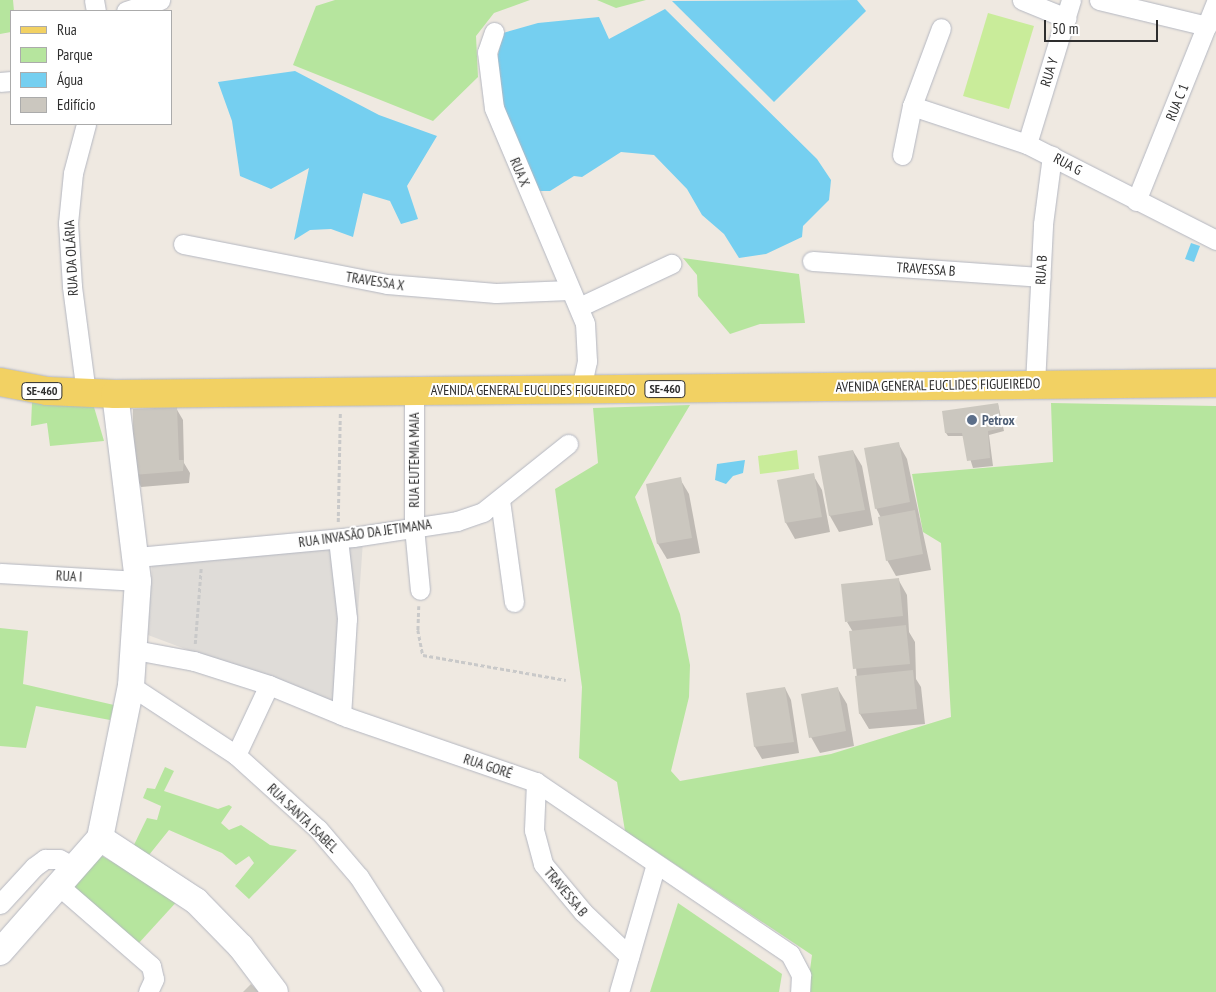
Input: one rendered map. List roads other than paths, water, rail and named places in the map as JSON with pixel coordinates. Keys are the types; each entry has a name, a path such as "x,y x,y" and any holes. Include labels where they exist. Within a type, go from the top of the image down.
{"main road":[{"name":"AVENIDA GENERAL EUCLIDES FIGUEIREDO","path":"0,382 46,391 115,394 1216,383"}],"street":[{"path":"129,10 160,0"},
{"path":"1022,0 1066,18"},
{"name":"RUA Y","path":"1027,144 1071,0"},
{"path":"1099,0 1207,26"},
{"name":"RUA C 1","path":"1136,201 1216,2"},
{"path":"902,155 912,106 941,28"},
{"name":"RUA X","path":"494,32 487,52 494,108 569,290 579,307 585,323 587,350 581,390"},
{"name":"RUA G","path":"912,106 1027,144 1216,240"},
{"name":"RUA DA OLÁRIA","path":"86,125 73,173 68,224 72,286 86,393"},
{"name":"RUA B","path":"1035,384 1040,277 1052,156"},
{"name":"TRAVESSA X","path":"183,244 387,284 496,292 569,290"},
{"name":"TRAVESSA B","path":"812,261 1040,277"},
{"path":"579,307 671,264"},
{"name":"RUA EUTEMIA MAIA","path":"414,391 414,527 420,590"},
{"path":"0,952 100,838 131,686 135,650 138,569 115,394"},
{"name":"RUA INVASÃO DA JETIMANA","path":"138,569 202,552 338,539 474,516 500,500 568,444"},
{"path":"500,500 514,602"},
{"path":"338,539 347,618 341,715"},
{"name":"RUA I","path":"0,573 138,569"},
{"name":"RUA GORÉ","path":"135,650 194,661 269,685 341,715 536,782 790,954 799,965 800,992"},
{"path":"236,755 269,685"},
{"name":"RUA SANTA ISABEL","path":"131,686 236,755 318,829 348,861 434,992"},
{"name":"TRAVESSA B","path":"536,782 534,830 543,864 583,912 629,956"},
{"path":"100,838 196,901 241,947 275,992"},
{"path":"3,897 45,859 59,859 67,877 151,966 154,979 148,992"},
{"path":"619,992 656,864"}],"water":[{"path":"857,0 866,11 774,102 672,1"},
{"path":"665,9 817,159 831,180 829,200 803,226 802,237 766,254 739,258 724,234 702,215 687,189 654,155 621,152 582,177 574,176 550,191 536,191 511,130 494,72 503,33 538,23 599,17 609,39"},
{"path":"295,71 379,115 437,136 407,186 418,219 401,224 390,201 363,193 353,237 331,229 310,230 294,240 309,168 271,189 240,176 232,121 218,82"},
{"path":"1191,243 1200,246 1194,262 1185,259"},
{"path":"745,460 743,473 733,476 726,484 715,480 717,464"}],"place":[{"name":"Petrox","path":"972,420"}]}
